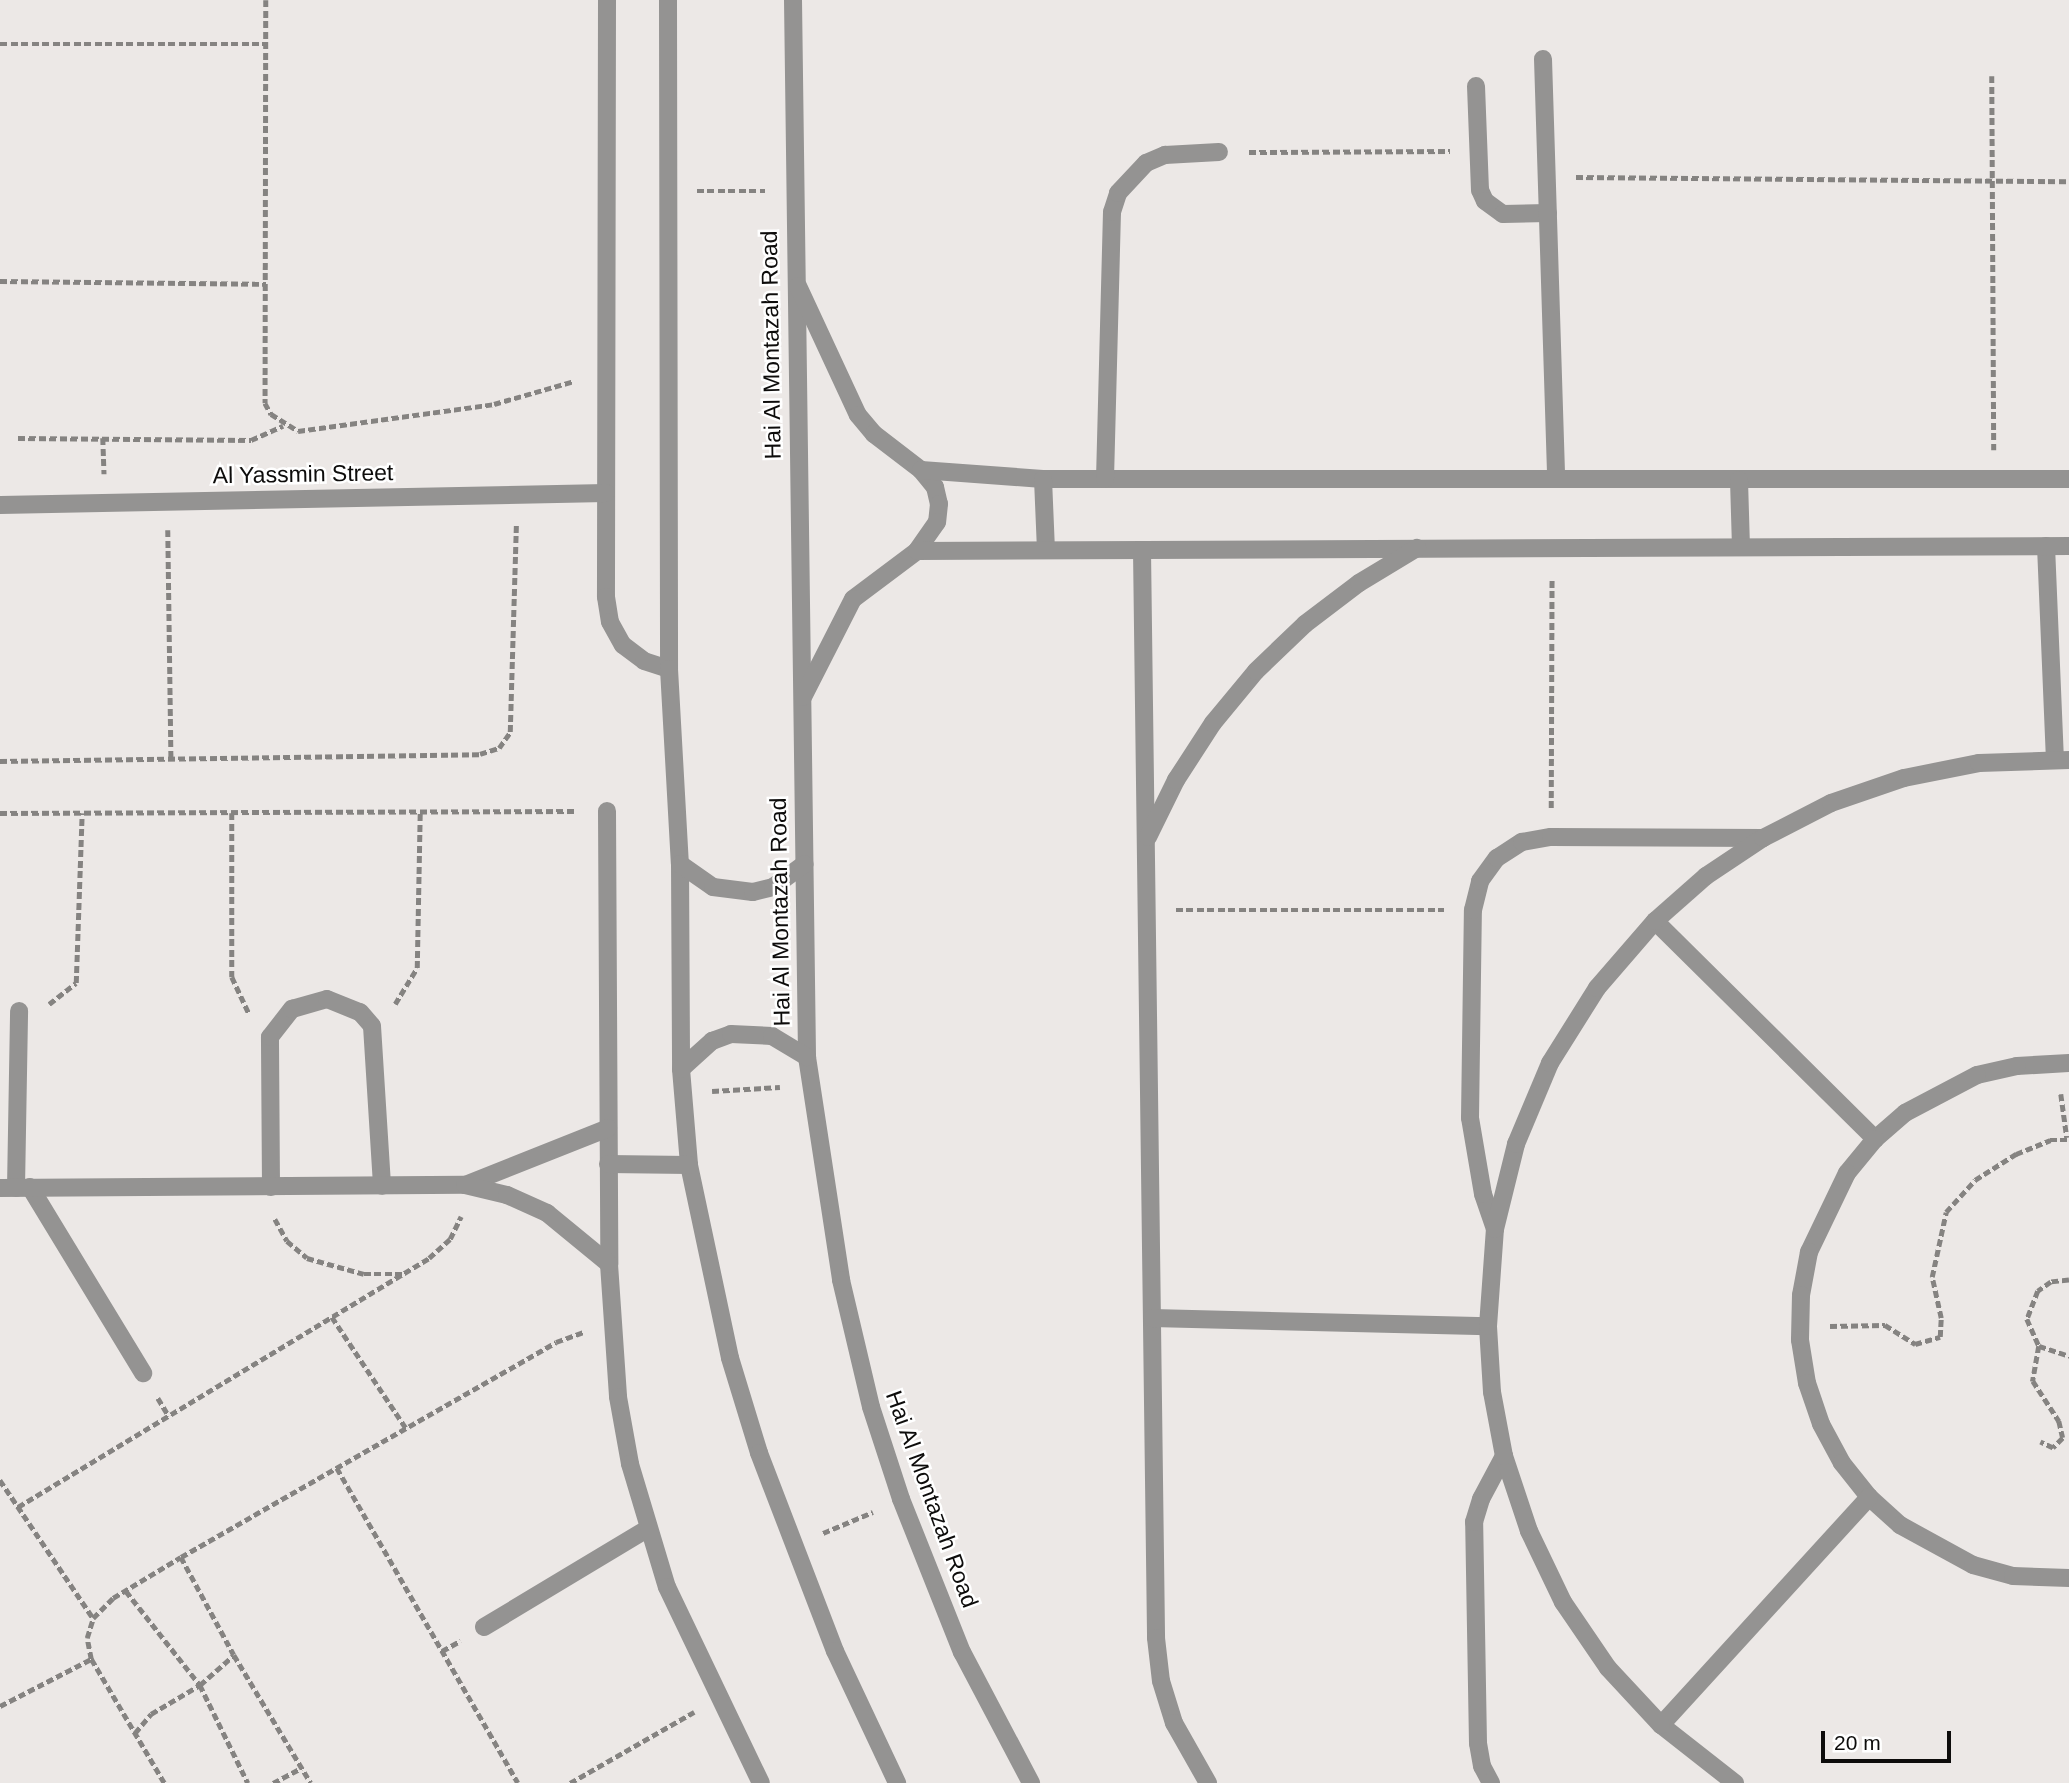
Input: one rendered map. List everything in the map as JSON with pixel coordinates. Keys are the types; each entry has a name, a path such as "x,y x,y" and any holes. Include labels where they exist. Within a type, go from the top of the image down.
{"street":[{"path":"607,0 606,493 610,622 623,645 644,662 669,669"},
{"path":"668,0 669,669 680,864 681,1069 690,1166 730,1359 793,1546 835,1651 897,1783"},
{"name":"Hai Al Montazah Road","path":"793,0 800,703 807,1057 841,1280 871,1407 901,1499 962,1652 1031,1783"},
{"path":"1543,59 1556,478"},
{"path":"1476,86 1479,191 1493,209 1503,214 1548,213"},
{"path":"1105,479 1112,212 1118,193 1138,169 1165,155 1219,152"},
{"path":"795,279 858,415 874,434 922,470 935,487 939,504 933,530 917,551 853,598 800,703"},
{"path":"922,470 1044,479 2069,479"},
{"path":"1044,479 1046,550"},
{"path":"1739,480 1741,547"},
{"name":"Al Yassmin Street","path":"0,505 606,493"},
{"path":"917,551 2069,545"},
{"path":"1735,1783 1661,1726 1608,1668 1563,1602 1529,1531 1504,1456 1492,1392 1488,1326 1495,1229 1516,1144 1550,1063 1597,988 1655,921 1706,876 1763,838 1831,803 1903,778 1979,763 2062,759 2046,546"},
{"path":"1146,840 1176,780 1213,723 1256,671 1305,624 1359,583 1417,548"},
{"path":"1142,550 1156,1638 1161,1681 1174,1723 1208,1783"},
{"path":"607,811 608,1264 618,1397 647,1529 676,1610 761,1783"},
{"path":"1495,1229 1483,1194 1470,1118 1473,910 1480,881 1497,858 1522,842 1551,837 1763,838"},
{"path":"680,864 713,887 753,892 782,882 805,864"},
{"path":"1655,921 1875,1139"},
{"path":"271,1187 270,1037 292,1009 318,1000 344,1003 360,1012 372,1026 382,1186"},
{"path":"19,1011 16,1188 143,1373"},
{"path":"681,1069 712,1041 731,1034 772,1036 807,1057"},
{"path":"2063,1062 1977,1075 1905,1113 1875,1139 1841,1183 1809,1252 1801,1295 1800,1339 1807,1382 1821,1424 1842,1463 1869,1497 1935,1548 1973,1565 2013,1576 2069,1578"},
{"path":"465,1185 608,1128"},
{"path":"608,1164 690,1166"},
{"path":"16,1188 465,1185 507,1195 547,1213 608,1264"},
{"path":"1152,1318 1488,1326"},
{"path":"1491,1783 1482,1766 1478,1744 1474,1522 1481,1499 1504,1456"},
{"path":"1661,1726 1869,1497"},
{"path":"484,1627 647,1529"}],"path":[{"path":"266,0 265,403 282,425 298,431 494,404 561,383 607,379"},
{"path":"0,44 267,44"},
{"path":"1992,76 1994,479"},
{"path":"1219,152 1479,151"},
{"path":"1547,177 2069,181"},
{"path":"668,192 794,191"},
{"path":"0,281 266,284"},
{"path":"18,438 251,440 282,425"},
{"path":"103,438 104,455"},
{"path":"0,761 480,754 499,748 510,732 517,495"},
{"path":"168,502 171,758"},
{"path":"1551,837 1552,548"},
{"path":"0,813 607,811"},
{"path":"372,1026 406,990 417,968 420,812"},
{"path":"19,1011 62,998 76,983 82,813"},
{"path":"232,813 232,977 247,1009 270,1037"},
{"path":"1146,910 1473,910"},
{"path":"1800,1339 1829,1326 1858,1322 1885,1325 1915,1344 1940,1337 1941,1318 1932,1277 1946,1212 1975,1180 2016,1154 2042,1142 2068,1139 2063,1062"},
{"path":"683,1093 811,1085"},
{"path":"18,1507 402,1274 450,1240 463,1214 465,1185"},
{"path":"271,1187 274,1216 287,1241 307,1258 364,1274 402,1274"},
{"path":"2069,1280 2051,1282 2030,1304 2029,1326 2039,1346 2051,1354 2069,1356"},
{"path":"332,1317 406,1427"},
{"path":"164,1783 91,1659 87,1638 93,1618 125,1591 181,1557 556,1342 585,1331 611,1330"},
{"path":"2039,1346 2033,1381 2059,1421 2063,1438 2053,1448 2040,1442"},
{"path":"337,1468 518,1783"},
{"path":"0,1480 93,1618"},
{"path":"793,1546 901,1499"},
{"path":"181,1557 234,1656 311,1783"},
{"path":"125,1591 200,1685 248,1783"},
{"path":"135,1733 150,1714 200,1685 234,1656"},
{"path":"0,1706 91,1659"},
{"path":"570,1783 718,1699"},
{"path":"273,1783 301,1768"}]}
